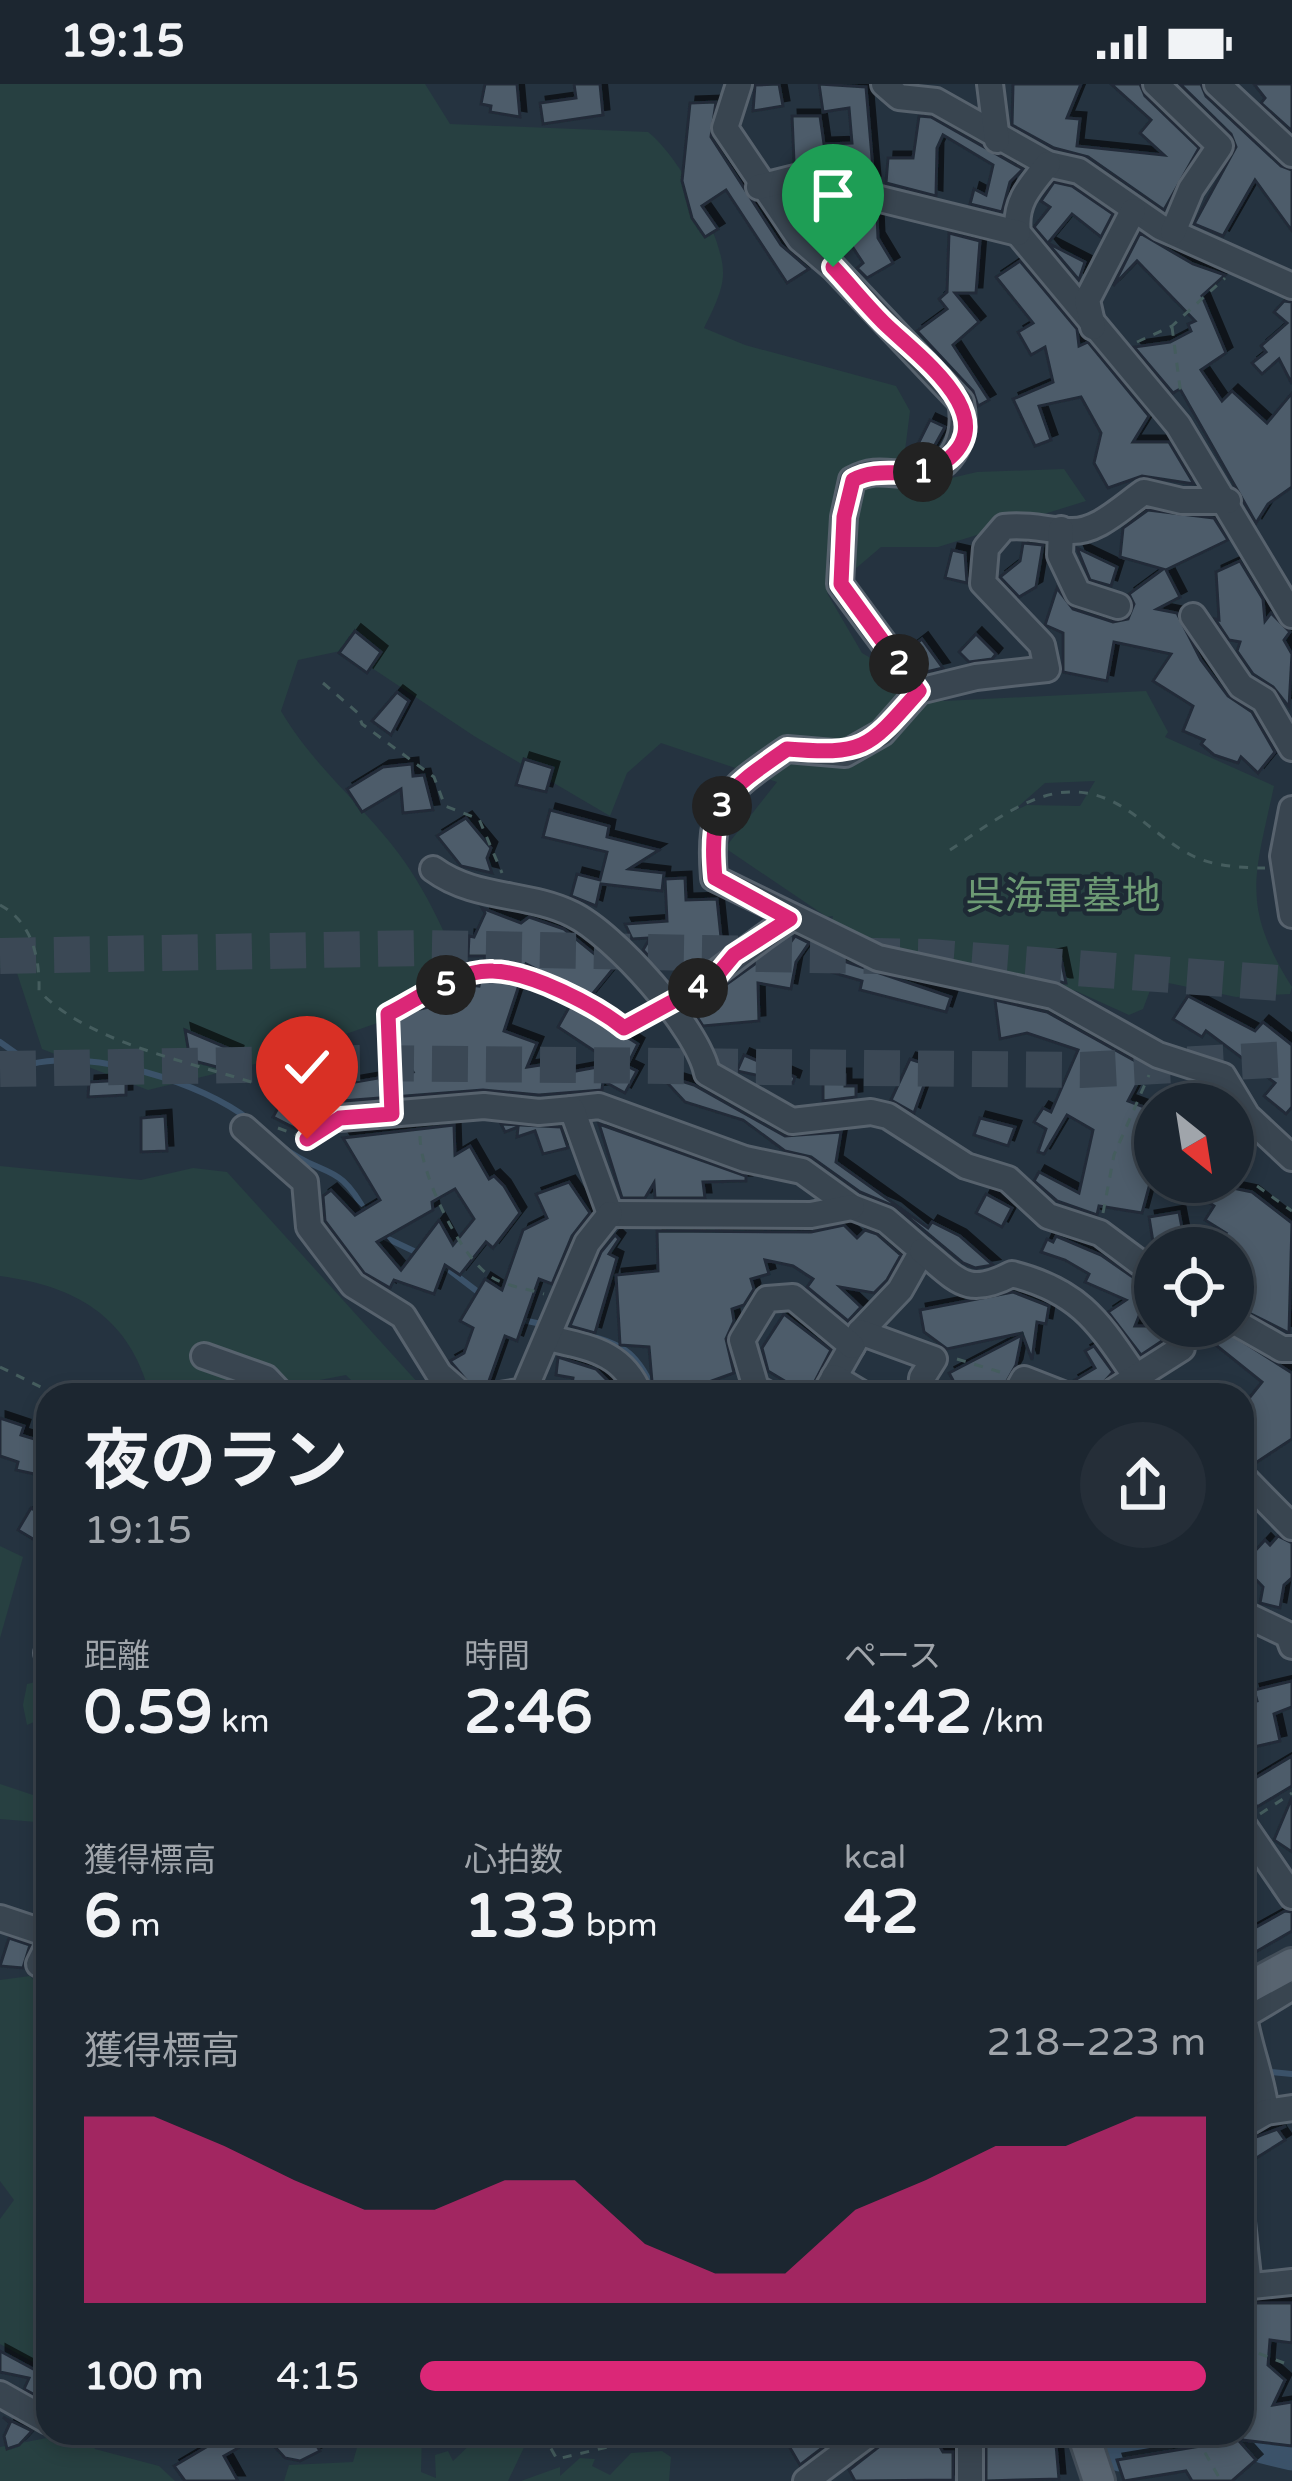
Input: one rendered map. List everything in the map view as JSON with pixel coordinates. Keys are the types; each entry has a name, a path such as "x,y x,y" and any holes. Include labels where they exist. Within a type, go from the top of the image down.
{"main road":[{"path":"1254,1988 1288,1978"},
{"path":"1088,2445 1099,2481"}],"street":[{"path":"739,84 725,128 759,187 800,239 943,378 961,402 966,427 957,450 918,474 873,469 853,480 844,517 841,584 919,691"},
{"path":"884,84 899,97 936,101 997,140 1048,164 1079,171 1133,211 1292,286"},
{"path":"1217,84 1292,154"},
{"path":"987,86 997,140"},
{"path":"1169,88 1220,146 1191,189 1173,232"},
{"path":"1048,164 1022,196 1016,214 1018,233 1169,415 1228,501 1292,615"},
{"path":"759,187 795,178 1018,233"},
{"path":"1094,329 1087,300 1133,211"},
{"path":"1228,501 1182,501 1144,492 1098,525 1004,527 986,548 982,583 1042,645 1047,670 976,677 919,691 882,733 845,754 787,749 724,801 710,826 715,878 790,919 878,958 1053,996 1158,1055 1222,1076 1247,1116 1287,1141"},
{"path":"1061,529 1060,555 1078,593 1118,606"},
{"path":"1193,616 1241,686 1264,700 1292,748"},
{"path":"1292,808 1288,868 1292,915"},
{"path":"433,869 454,884 573,914 670,1002 703,1052 707,1073 763,1109 792,1121 871,1112 888,1116 966,1166 1008,1179 1048,1216 1100,1233 1134,1258"},
{"path":"670,1002 714,979 734,955 790,919"},
{"path":"340,1118 484,1106 539,1112 599,1106 745,1159 802,1172 852,1207 886,1220 966,1286 985,1288 1012,1274 1072,1296 1095,1327 1115,1342 1141,1383"},
{"path":"572,1109 610,1214"},
{"path":"244,1128 304,1181 309,1227 353,1285 403,1316 449,1383"},
{"path":"610,1214 811,1215 852,1207"},
{"path":"527,1383 587,1243 610,1214"},
{"path":"831,1383 856,1339 900,1290 922,1251"},
{"path":"755,1383 742,1340 767,1299 794,1297 856,1339 934,1360 922,1383"},
{"path":"1254,1333 1282,1349 1292,1349"},
{"path":"549,1338 599,1350 622,1363 633,1383"},
{"path":"1146,1383 1182,1347"},
{"path":"204,1356 271,1383"},
{"path":"1254,1488 1292,1527"},
{"path":"1254,1618 1288,1634 1292,1646"},
{"path":"1254,1840 1292,1896"},
{"path":"0,1918 36,1930"},
{"path":"1254,2007 1288,1978"},
{"path":"1254,2054 1260,2065 1266,2112"},
{"path":"1254,2119 1292,2108"},
{"path":"1254,2286 1292,2282"},
{"path":"0,2394 36,2414"},
{"path":"806,2481 854,2445"},
{"path":"970,2445 970,2481"}],"path":[{"path":"1115,352 1172,326 1244,260"},
{"path":"1169,415 1181,395 1172,326"},
{"path":"322,683 358,713 362,724 434,777 446,806 479,819 510,898"},
{"path":"950,850 999,818 1058,793 1106,798 1152,823 1191,856 1241,868 1288,868"},
{"path":"0,905 12,911 40,956 39,991 61,1014 204,1070 280,1088 340,1118"},
{"path":"392,1114 388,1014 458,978 494,971 580,998 624,1028 670,1002"},
{"path":"1100,1233 1114,1155 1158,1055"},
{"path":"420,1112 420,1155 439,1209 490,1276 563,1300"},
{"path":"244,1128 266,1123 307,1139 340,1118"},
{"path":"1257,1186 1292,1210"},
{"path":"934,1360 964,1360 1012,1383"},
{"path":"0,1367 36,1384"},
{"path":"1254,1817 1292,1793"},
{"path":"1254,2352 1292,2366"},
{"path":"548,2445 556,2459 616,2445"},
{"path":"1194,2445 1204,2451 1221,2481"}],"green space":[{"name":"呉海軍墓地","path":"0,84 425,84 450,124 648,132 697,197 716,239 723,274 704,328 745,345 896,386 910,411 900,490 977,472 1064,469 1086,501 938,547 881,547 827,593 862,653 944,701 1146,691 1168,732 1165,737 1274,786 1256,890 1265,934 1292,987 1290,994 1236,997 1154,980 1143,1009 1129,1015 1076,991 902,960 830,928 833,916 827,917 725,848 777,782 661,743 627,773 610,816 474,736 345,650 298,660 281,711 410,870 468,991 275,1059 148,1090 42,1049 17,973 0,968","holes":["1095,781 1080,806 1027,805 1012,812 1045,783"]},
{"path":"0,1166 141,1180 193,1168 227,1172 418,1383 354,1383 346,1375 304,1383 146,1383 129,1345 96,1310 53,1288 0,1276"},
{"path":"0,1546 23,1557 0,1638"},
{"path":"36,1682 36,1721 27,1725 23,1705 27,1684"},
{"path":"0,1784 36,1796 36,1822 0,1819"},
{"path":"30,1976 36,1982 36,2364 0,2344 0,2219 14,2200 0,2181 0,1980"},
{"path":"36,2440 36,2445 94,2445 159,2466 175,2481 0,2481 0,2447"},
{"path":"358,2445 422,2445 421,2472 436,2478 435,2455 448,2451 453,2461 470,2445 525,2445 508,2481 284,2481 289,2465 353,2462"},
{"path":"662,2451 671,2457 669,2481 521,2481 560,2467 560,2476 580,2458 595,2459 592,2466 610,2475 631,2453"}],"building":[{"path":"485,84 517,84 520,117 490,112 491,106 481,104"},
{"path":"574,84 600,84 603,115 543,124 540,103 576,98"},
{"path":"779,84 783,106 753,111 755,85"},
{"path":"819,84 866,87 874,181 794,162 792,116 820,116 824,144 852,143 849,108 823,112"},
{"path":"1013,84 1081,84 1067,118 1080,119 1077,146 1164,155 1140,133 1151,120 1111,84 1140,84 1145,96 1199,148 1164,210 1088,157 1054,148 1012,125"},
{"path":"1180,84 1201,84 1206,96 1281,166 1292,170 1292,231 1255,180 1223,236 1194,224 1236,147 1231,134"},
{"path":"1254,84 1292,84 1292,131 1261,103 1265,98"},
{"path":"716,102 711,137 781,245 809,269 787,283 726,190 702,206 718,229 705,237 692,218 682,181 690,103"},
{"path":"919,116 931,117 1023,169 1010,182 1002,212 970,204 974,189 986,195 993,165 943,135 937,148 936,196 886,183 888,158 913,158"},
{"path":"1054,182 1072,186 1113,214 1101,237 1072,214 1048,243 1085,262 1079,280 1034,227 1050,207 1041,201"},
{"path":"812,199 877,215 878,238 893,263 867,278 857,268 863,263 846,237 823,237 816,231"},
{"path":"949,233 980,241 976,293 955,293 979,322 953,345 989,400 978,406 973,391 917,331 947,309 939,299 947,292"},
{"path":"1140,233 1193,264 1225,275 1202,296 1226,353 1201,370 1222,401 1232,391 1267,423 1292,393 1292,487 1268,504 1256,523 1180,389 1173,393 1134,347 1170,342 1191,331 1188,324 1195,321 1137,261 1113,286"},
{"path":"1020,261 1077,329 1079,346 1088,342 1149,416 1133,442 1169,442 1194,484 1142,476 1108,488 1094,463 1101,433 1081,397 1039,406 1051,440 1035,446 1013,399 1053,382 1045,347 1031,355 1018,332 1033,323 996,277"},
{"path":"1284,301 1292,302 1292,384 1279,359 1262,374 1252,363 1266,352 1261,346 1287,323 1274,312"},
{"path":"930,420 945,427 931,452 917,446"},
{"path":"1148,510 1214,518 1228,540 1166,570 1180,597 1157,609 1177,613 1201,660 1228,696 1252,712 1275,752 1258,773 1241,757 1238,763 1214,755 1201,744 1204,740 1183,731 1193,706 1153,681 1171,654 1114,642 1107,681 1063,672 1063,633 1045,625 1057,588 1073,609 1113,622 1128,619 1134,604 1129,594 1163,569 1120,557 1123,528"},
{"path":"1023,543 1043,545 1036,587 1019,597 1000,577 1020,561"},
{"path":"1077,548 1117,567 1111,586 1090,580"},
{"path":"952,550 965,553 967,583 945,578"},
{"path":"1240,561 1263,599 1265,621 1271,613 1290,632 1284,640 1292,654 1289,707 1273,687 1253,674 1237,651 1240,642 1229,640 1215,619 1219,620 1216,572"},
{"path":"355,631 381,652 367,673 339,653"},
{"path":"976,634 996,654 992,659 969,662 959,652"},
{"path":"922,639 943,668 926,672 909,649"},
{"path":"397,692 409,701 391,735 372,721"},
{"path":"524,759 553,768 546,792 516,785"},
{"path":"412,764 413,776 424,775 433,810 403,813 401,789 362,812 347,789 383,767"},
{"path":"550,810 609,826 607,837 659,850 629,869 664,873 662,891 601,884 596,906 571,896 577,874 600,880 607,852 543,837"},
{"path":"466,818 491,848 487,858 492,873 461,866 437,836"},
{"path":"685,878 686,900 717,899 722,947 694,968 656,964 643,950 650,938 632,939 625,924 667,921 665,879"},
{"path":"482,908 521,923 529,917 564,929 613,969 590,997 526,964 504,1031 537,1043 527,1067 547,1064 547,1069 559,1067 560,1074 614,1064 558,1027 572,1002 638,1044 627,1066 637,1071 625,1093 603,1081 602,1090 539,1095 483,1090 341,1101 338,1085 413,1072 396,1043 394,1015 459,1000 461,984 479,986 485,956 468,956 469,936 474,937 485,913"},
{"path":"795,936 809,943 796,962 791,989 758,983 759,1021 703,1026 692,1009 766,956 779,958"},
{"path":"1060,954 1066,983 1045,977 1041,958"},
{"path":"829,956 951,997 946,1012 860,990 862,981 824,970"},
{"path":"1188,996 1255,1031 1263,1022 1292,1045 1292,1107 1286,1114 1264,1096 1275,1083 1206,1031 1202,1037 1173,1019"},
{"path":"995,1000 1047,1012 1146,1067 1128,1101 1134,1103 1134,1203 1145,1203 1142,1213 1099,1206 1097,1215 1057,1201 1034,1181 1039,1172 1079,1193 1093,1130 1067,1115 1044,1154 1038,1152 1046,1129 1034,1122 1043,1108 1051,1112 1078,1050 1027,1033 1000,1039"},
{"path":"185,1030 237,1052 232,1071 190,1060"},
{"path":"744,1055 795,1077 793,1083 737,1071"},
{"path":"910,1059 931,1066 914,1113 891,1100"},
{"path":"659,1074 694,1085 785,1136 841,1132 836,1162 928,1228 932,1222 960,1236 993,1265 975,1268 963,1263 896,1207 860,1192 811,1157 785,1151 743,1120 685,1102"},
{"path":"823,1075 845,1075 845,1086 856,1086 856,1097 823,1101"},
{"path":"126,1080 126,1095 88,1097 89,1082"},
{"path":"284,1097 321,1116 310,1136 273,1117"},
{"path":"165,1116 167,1151 141,1152 141,1118"},
{"path":"980,1118 1015,1127 1008,1146 974,1135"},
{"path":"501,1124 561,1127 568,1148 543,1154 535,1131 517,1137 518,1127 505,1132"},
{"path":"599,1124 746,1176 746,1181 703,1182 705,1198 655,1198 654,1183 645,1198 622,1198"},
{"path":"454,1125 455,1155 470,1146 489,1179 494,1176 504,1186 520,1213 493,1248 486,1242 460,1275 445,1265 434,1294 394,1280 390,1288 364,1273 325,1221 323,1196 331,1190 355,1215 380,1200 343,1138","holes":["455,1189 474,1219 453,1245 439,1220 401,1270 377,1242 433,1210 432,1202"]},
{"path":"569,1182 590,1213 572,1236 552,1284 539,1279 517,1341 505,1336 488,1383 469,1383 450,1361 464,1353 473,1328 460,1321 485,1279 502,1290 523,1230 547,1218 536,1194"},
{"path":"986,1194 1012,1208 1002,1227 976,1213"},
{"path":"1254,1194 1292,1223 1289,1333 1254,1316 1254,1227 1216,1227 1205,1220 1214,1206 1210,1203 1254,1203"},
{"path":"1179,1212 1182,1227 1151,1227 1149,1217"},
{"path":"844,1225 857,1238 865,1230 901,1255 874,1293 840,1287 861,1307 848,1321 807,1287 813,1279 793,1266 765,1260 769,1274 751,1279 754,1289 744,1305 732,1309 734,1321 726,1339 734,1373 706,1383 652,1382 649,1347 620,1345 616,1275 658,1271 657,1231 811,1232"},
{"path":"615,1235 619,1239 609,1254 617,1258 595,1333 570,1326 601,1252"},
{"path":"1056,1236 1101,1255 1134,1278 1134,1346 1108,1312 1126,1300 1085,1282 1089,1274 1065,1260 1041,1252 1047,1239 1053,1242"},
{"path":"1013,1292 1049,1306 1046,1324 1037,1322 1032,1360 1022,1333 947,1349 924,1332 920,1310"},
{"path":"784,1314 831,1350 814,1383 788,1383 768,1371 762,1348"},
{"path":"1022,1335 1016,1365 1006,1383 954,1383 949,1373"},
{"path":"1094,1346 1113,1372 1103,1383 1073,1381 1095,1368 1085,1351"},
{"path":"1218,1347 1251,1347 1292,1373 1292,1439 1254,1464 1254,1392 1262,1382"},
{"path":"558,1357 596,1369 610,1383 572,1383 573,1378 556,1375"},
{"path":"0,1418 24,1426 21,1435 36,1439 36,1474 16,1470 18,1462 0,1456"},
{"path":"31,1508 36,1511 36,1541 18,1530"},
{"path":"1278,1536 1292,1543 1292,1578 1284,1585 1280,1608 1260,1603 1263,1587 1254,1578 1254,1552 1265,1540 1270,1545"},
{"path":"1292,1681 1292,1707 1274,1714 1280,1741 1254,1747 1254,1690"},
{"path":"1292,1756 1292,1786 1257,1807 1254,1779"},
{"path":"1292,1797 1292,1852 1274,1840"},
{"path":"1285,1911 1292,1912 1292,1931 1254,1953 1254,1928"},
{"path":"9,1938 30,1945 23,1968 0,1966"},
{"path":"1286,2126 1278,2130 1285,2140 1254,2159 1254,2138"},
{"path":"1254,2303 1292,2303 1292,2343 1270,2340 1268,2365 1285,2380 1273,2405 1292,2402 1292,2446 1254,2441"},
{"path":"0,2351 36,2370 36,2396 24,2389 29,2378 0,2372"},
{"path":"3,2417 32,2431 19,2445 7,2449 4,2436 10,2423"},
{"path":"210,2445 244,2445 224,2456 238,2481 185,2481 174,2466"},
{"path":"273,2445 316,2445 320,2451 300,2461 285,2458"},
{"path":"788,2445 826,2445 800,2465"},
{"path":"881,2445 939,2445 943,2452 953,2452 953,2480 855,2481 849,2470"},
{"path":"986,2445 1056,2445 1059,2479 986,2481"},
{"path":"1243,2445 1256,2460 1232,2481 1192,2481 1186,2471 1124,2481 1117,2460 1201,2446"}],"waterway":[{"path":"0,1042 31,1064 85,1061 146,1072 205,1094 251,1121"},
{"path":"280,1145 339,1177 367,1215"},
{"path":"382,1236 418,1253"},
{"path":"440,1263 482,1295"},
{"path":"518,1319 546,1325"},
{"path":"582,1334 629,1353 651,1383"},
{"path":"1271,2072 1292,2074"},
{"path":"1254,2440 1292,2454"},
{"path":"1120,2455 1141,2445"}],"tunnel":[{"path":"0,956 423,948 929,957 1292,984"},
{"path":"0,1069 363,1063 1081,1070 1292,1059"}],"route":[{"path":"307,1139 340,1118 392,1114 388,1014 458,978 494,971 580,998 624,1028 714,979 734,955 790,919 715,878 710,826 724,801 787,749 845,754 882,733 919,691 841,584 844,517 853,480 873,469 918,474 940,465 957,450 966,427 961,402 943,378 833,267"}]}
